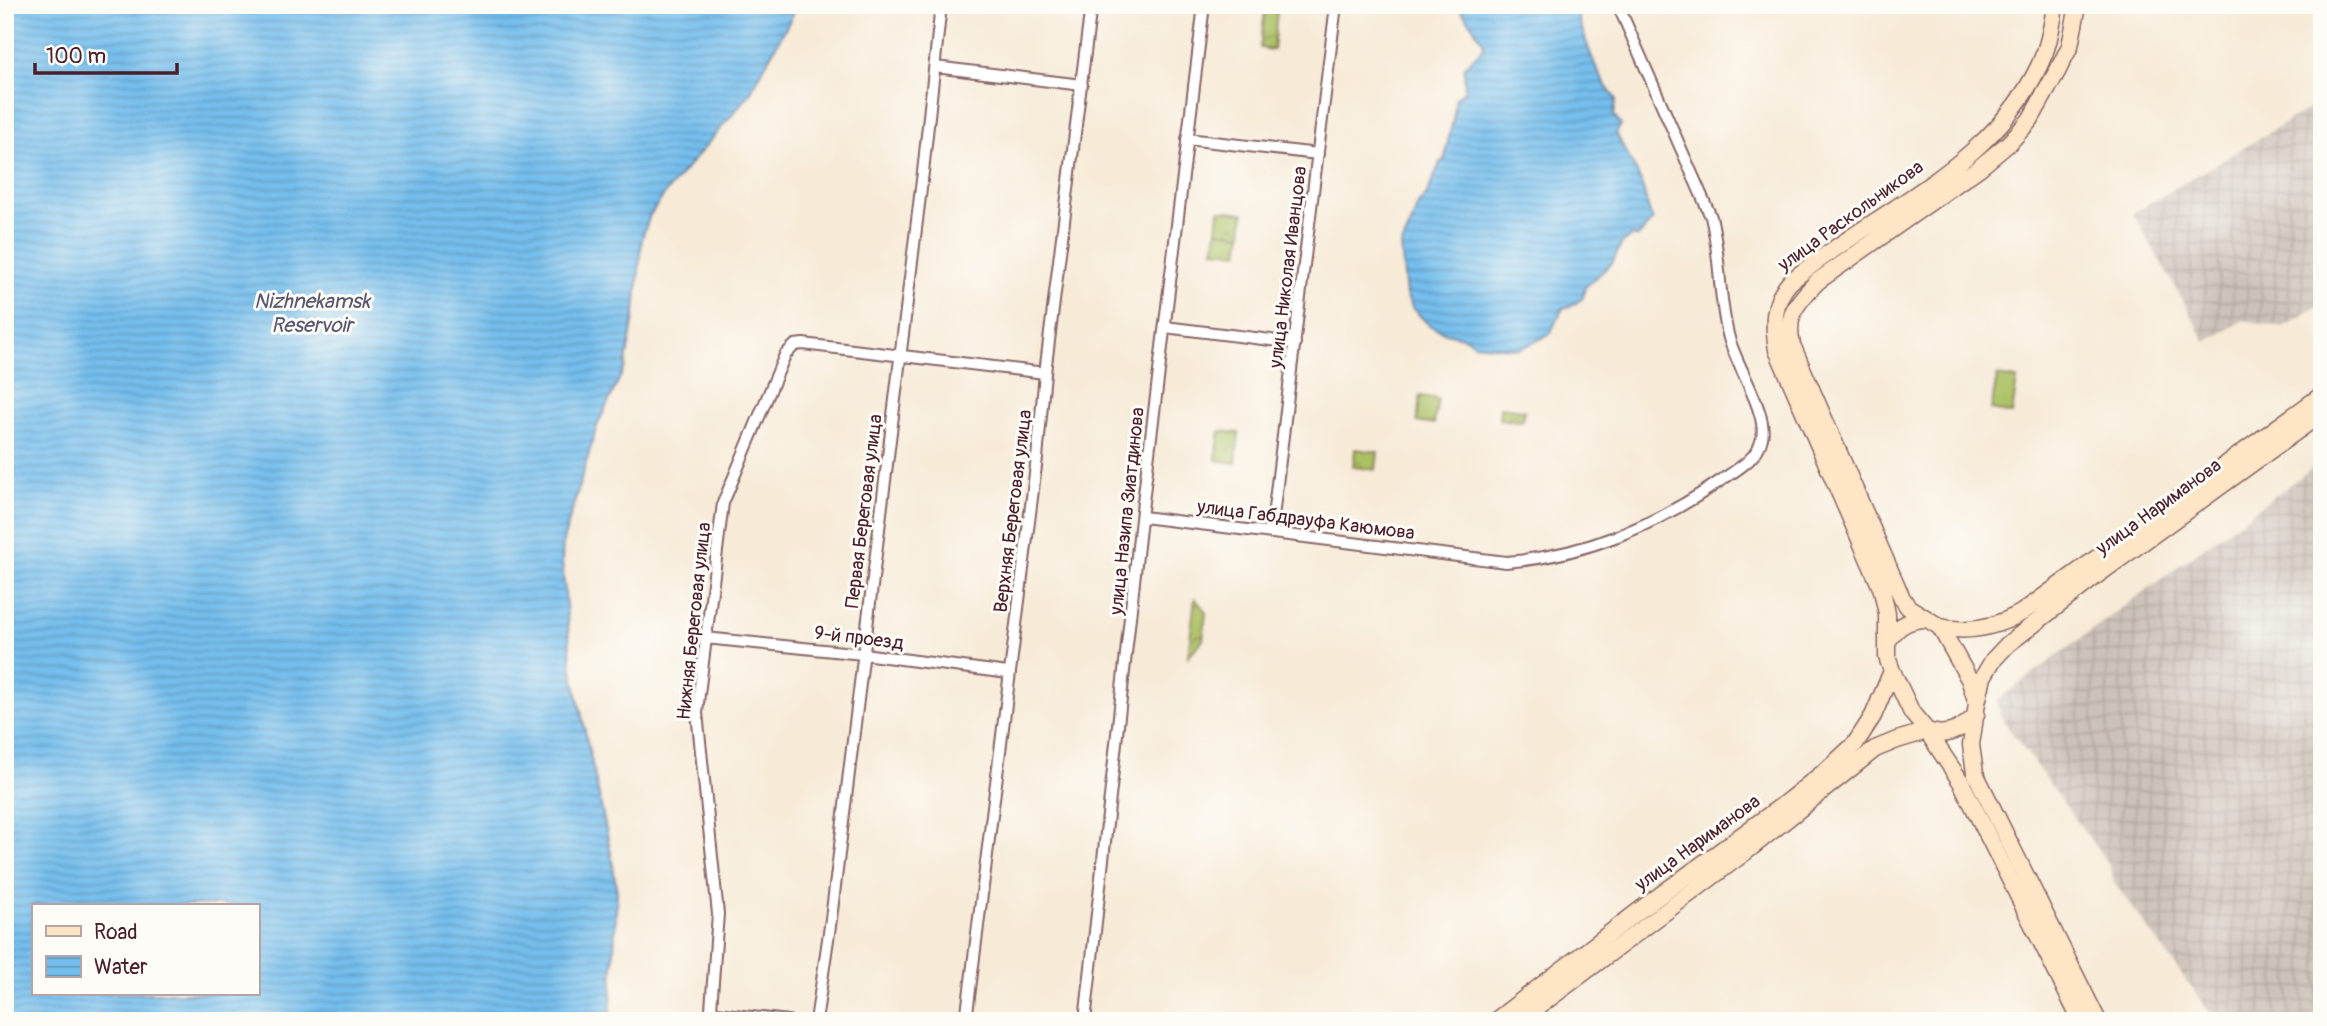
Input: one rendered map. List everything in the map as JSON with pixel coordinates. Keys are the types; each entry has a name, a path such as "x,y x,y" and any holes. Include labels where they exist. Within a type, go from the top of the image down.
{"main road":[{"name":"улица Раскольникова","path":"2055,5 2045,51 2034,76 1994,131 1943,174 1804,270 1782,290 1777,301 1774,325 1777,349 1882,590 1887,614 1887,657 1892,671 1912,713 1961,782 2081,1021"},
{"name":"улица Раскольникова","path":"1976,709 1964,670 1933,623 1908,607 1894,581 1793,345 1789,333 1791,313 1818,281 1979,168 2009,143 2030,120 2070,46 2078,5"},
{"name":"улица Нариманова","path":"1933,623 1952,629 1978,629 2009,620 2021,613 2322,395"},
{"name":"улица Нариманова","path":"2098,1021 1975,773 1971,745 1983,677 1993,660 2008,644 2110,566 2322,413"},
{"path":"1887,643 1904,624 1911,621 1933,623"},
{"name":"улица Нариманова","path":"1495,1021 1828,769 1855,744 1873,716 1892,671"},
{"name":"улица Нариманова","path":"1519,1021 1748,850 1875,749 1927,731 1941,734 1956,732 1976,709"}],"street":[{"name":"Первая Береговая улица","path":"816,1021 941,5"},
{"name":"Верхняя Береговая улица","path":"966,1021 1091,5"},
{"name":"улица Назипа Зиатдинова","path":"1085,1021 1203,5"},
{"name":"улица Николая Иванцова","path":"1271,533 1336,5"},
{"name":"улица Габдрауфа Каюмова","path":"1143,517 1506,562 1534,559 1636,529 1676,510 1756,453 1762,437 1762,421 1729,339 1717,245 1707,203 1618,5"},
{"path":"935,67 1082,85"},
{"path":"1187,139 1318,154"},
{"path":"1165,327 1296,343"},
{"name":"Нижняя Береговая улица","path":"788,1021 717,1013 711,1009 718,914 697,713 723,503 785,355 795,345 899,354"},
{"path":"899,354 1045,373"},
{"name":"9-й проезд","path":"705,638 863,654 1009,673"}],"shaded area":[{"path":"2322,101 2322,304 2283,327 2244,320 2206,342 2133,213"},
{"path":"2311,469 2322,483 2322,1021 2216,1021 2114,882 2109,865 2000,716 1997,700"}],"green space":[{"path":"1265,11 1277,12 1273,50 1260,48"},
{"path":"1219,210 1244,213 1242,234 1217,231"},
{"path":"1217,231 1242,234 1239,253 1214,250"},
{"path":"1997,376 2017,379 2012,414 1991,410"},
{"path":"1420,396 1438,399 1434,424 1417,422"},
{"path":"1500,407 1524,410 1522,422 1499,419"},
{"path":"1220,431 1239,433 1236,463 1216,460"},
{"path":"1355,449 1378,452 1376,470 1353,467"},
{"path":"1195,598 1206,612 1203,640 1188,656"}],"water":[{"name":"Nizhnekamsk Reservoir","path":"5,5 798,5 749,95 667,191 650,215 642,238 635,313 625,367 597,426 563,541 562,562 572,669 617,893 610,1021 5,1021"},
{"path":"1460,5 1574,5 1596,67 1616,99 1614,116 1621,125 1616,133 1640,179 1653,220 1638,237 1631,236 1622,243 1612,263 1585,287 1583,298 1563,308 1549,335 1519,349 1474,344 1467,338 1429,325 1413,309 1406,295 1401,247 1417,206 1427,194 1440,163 1445,160 1455,99 1465,90 1464,67 1483,48 1484,43 1461,11"}]}
